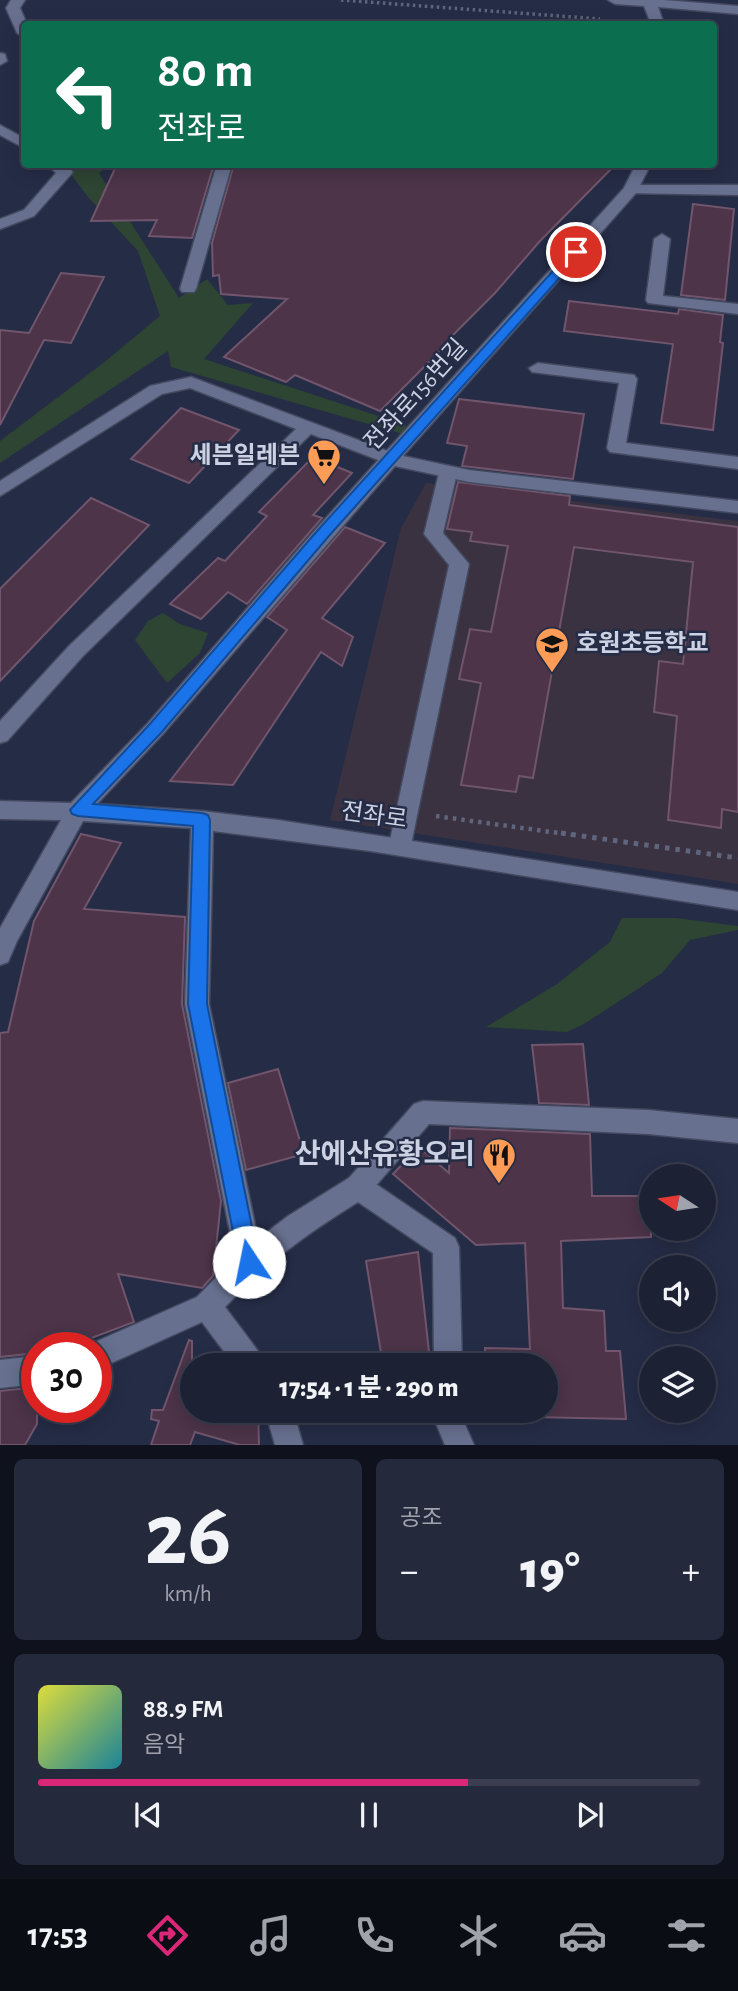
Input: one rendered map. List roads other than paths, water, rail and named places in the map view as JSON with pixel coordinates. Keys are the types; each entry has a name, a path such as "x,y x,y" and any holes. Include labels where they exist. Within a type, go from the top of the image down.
{"street":[{"path":"18,0 13,8 21,28"},
{"path":"615,0 738,10"},
{"path":"649,2 656,21"},
{"path":"0,129 21,142"},
{"path":"0,224 29,212 65,172 60,168"},
{"path":"188,289 224,168"},
{"name":"전좌로156번길","path":"0,955 6,939 78,810 155,729 323,534 631,190 642,168"},
{"path":"631,190 738,190"},
{"path":"662,239 654,300 738,309"},
{"path":"538,368 628,379 616,448 738,463"},
{"path":"0,490 156,390 191,382 391,459 448,472 738,508"},
{"path":"0,735 76,652 307,428"},
{"path":"400,845 459,564 433,534 448,472"},
{"name":"전좌로","path":"0,810 78,810 202,820 400,845 738,901"},
{"path":"202,820 197,1004 249,1262"},
{"path":"112,1349 207,1306 249,1262 297,1225 358,1187 423,1112 648,1122 738,1131"},
{"path":"358,1187 446,1247 448,1353"},
{"path":"207,1306 242,1353"},
{"path":"0,1374 21,1372"},
{"path":"283,1423 289,1445"},
{"path":"449,1423 460,1445"}],"place":[{"name":"세븐일레븐","path":"324,486"},
{"name":"호원초등학교","path":"552,674"},
{"name":"산에산유황오리","path":"499,1185"}]}
